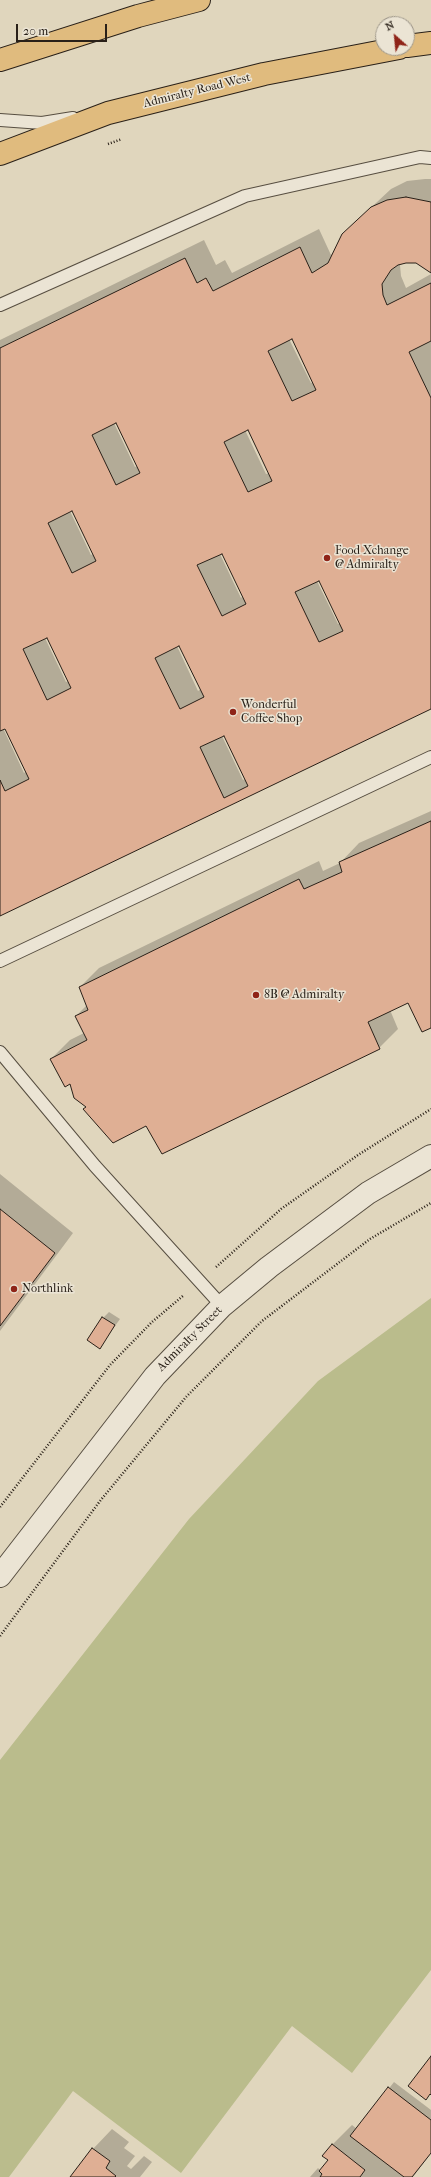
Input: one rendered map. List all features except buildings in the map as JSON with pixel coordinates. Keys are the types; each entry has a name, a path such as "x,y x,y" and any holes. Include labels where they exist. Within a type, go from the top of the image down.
{"main road":[{"path":"0,60 138,16 199,0"},
{"path":"415,45 431,43"},
{"name":"Admiralty Road West","path":"0,154 108,113 264,74 375,53"}],"street":[{"name":"Admiralty Street","path":"0,1576 154,1376 222,1306 269,1267 368,1193 431,1156"}],"lane":[{"path":"0,120 42,123 108,113"},
{"path":"0,305 245,196 420,157 431,158"},
{"path":"0,961 431,757"},
{"path":"0,1052 95,1166 222,1306"}],"path":[{"path":"100,146 129,138"},
{"path":"0,1507 110,1365 152,1322 200,1282 281,1209 358,1155 431,1109"},
{"path":"0,1636 100,1501 186,1396 262,1321 370,1239 431,1203"}],"green space":[{"path":"431,1298 431,1970 352,2073 292,2026 181,2173 73,2091 9,2177 0,2177 0,1760 189,1519 318,1381"}],"place":[{"name":"Food Xchange @ Admiralty","path":"327,558"},
{"name":"Wonderful Coffee Shop","path":"233,712"},
{"name":"8B @ Admiralty","path":"256,995"},
{"name":"Northlink","path":"14,1289"}]}
